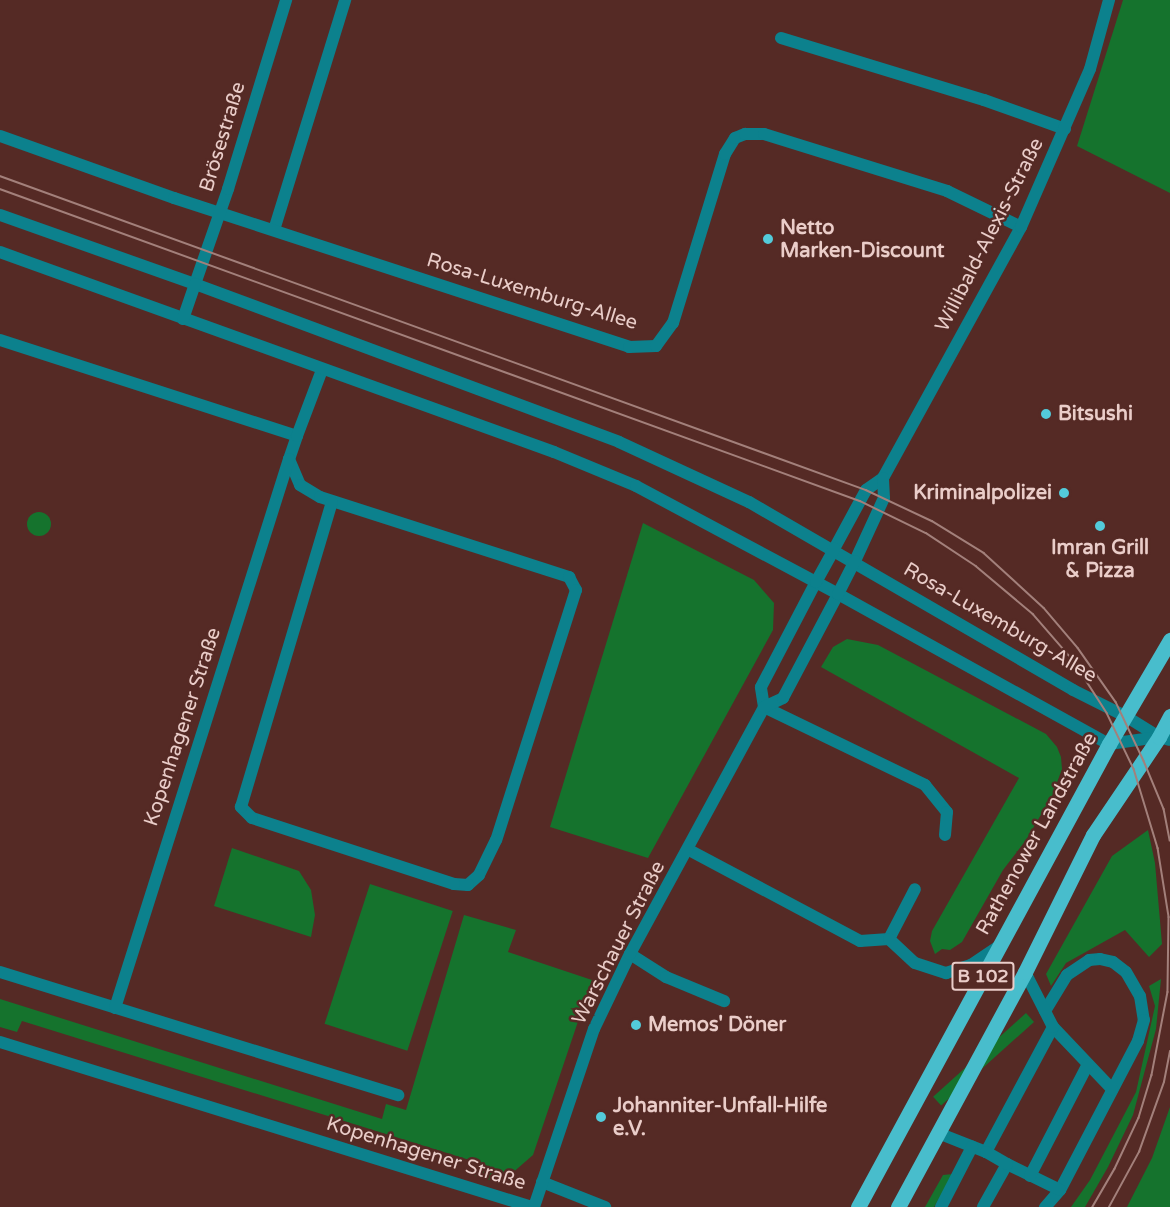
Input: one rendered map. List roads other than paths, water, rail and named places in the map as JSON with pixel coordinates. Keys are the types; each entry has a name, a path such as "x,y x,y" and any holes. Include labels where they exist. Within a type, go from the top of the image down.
{"main road":[{"name":"Rathenower Landstraße","path":"858,1207 1109,744 1170,640"},
{"name":"B 102","path":"898,1207 1025,972 1093,836 1165,739 1170,716"}],"street":[{"name":"Brösestraße","path":"195,284 220,213 286,0"},
{"path":"274,230 345,0"},
{"name":"Willibald-Alexis-Straße","path":"834,549 866,490 883,478 1021,227 1090,69 1109,0"},
{"path":"781,38 984,100 1065,129"},
{"name":"Rosa-Luxemburg-Allee","path":"0,136 220,213 629,347 656,346 673,323 725,154 735,138 745,134 764,135 947,191 1021,227"},
{"name":"Rosa-Luxemburg-Allee","path":"0,215 195,284 619,442 749,502 855,561 1073,690 1165,739"},
{"path":"0,252 554,452 636,486 816,582 1109,744 1165,739"},
{"path":"183,319 195,284"},
{"path":"0,340 297,436"},
{"path":"322,370 289,459 300,485 332,502 569,577 576,590 496,840 479,875 468,885 454,884 252,818 241,807 332,502"},
{"name":"Kopenhagener Straße","path":"115,1008 289,459"},
{"name":"Willibald-Alexis-Straße","path":"855,561 884,498 883,478"},
{"path":"816,582 834,549"},
{"path":"838,594 855,561"},
{"name":"Warschauer Straße","path":"533,1207 594,1029 630,954 689,850 764,707 761,687 816,582"},
{"name":"Warschauer Straße","path":"764,707 783,698 838,594"},
{"path":"764,707 925,785 947,812 945,835"},
{"path":"689,850 860,941 889,939 915,963 946,973 971,965 1000,945"},
{"path":"889,939 915,889"},
{"path":"630,954 666,977 724,1000"},
{"path":"1045,1011 1067,975 1089,960 1113,962 1126,972 1140,996 1144,1020 1138,1041 1060,1190 1046,1207"},
{"path":"0,972 398,1095"},
{"path":"1025,972 1053,1027 1112,1089"},
{"path":"986,1152 1053,1027"},
{"name":"Kopenhagener Straße","path":"0,1042 533,1207"},
{"path":"1030,1176 1088,1064"},
{"path":"938,1133 986,1152 1060,1190"},
{"path":"941,1207 972,1147"},
{"path":"983,1207 1006,1164"},
{"path":"542,1182 605,1207"}],"tram line":[{"path":"0,176 866,490 932,521 984,553 1044,608 1078,648 1116,702 1164,809 1170,840"},
{"path":"0,189 860,501 926,533 976,566 1033,614 1073,660 1107,713 1134,769 1158,848 1169,917 1168,992 1152,1075 1139,1118 1115,1169 1093,1207"},
{"path":"1109,1207 1139,1152 1164,1082 1170,1052"}],"place":[{"name":"Netto Marken-Discount","path":"768,239"},
{"name":"Bitsushi","path":"1046,414"},
{"name":"Kriminalpolizei","path":"1064,493"},
{"name":"Imran Grill & Pizza","path":"1100,526"},
{"name":"Memos' Döner","path":"636,1025"},
{"name":"Johanniter-Unfall-Hilfe e.V.","path":"601,1117"}]}
